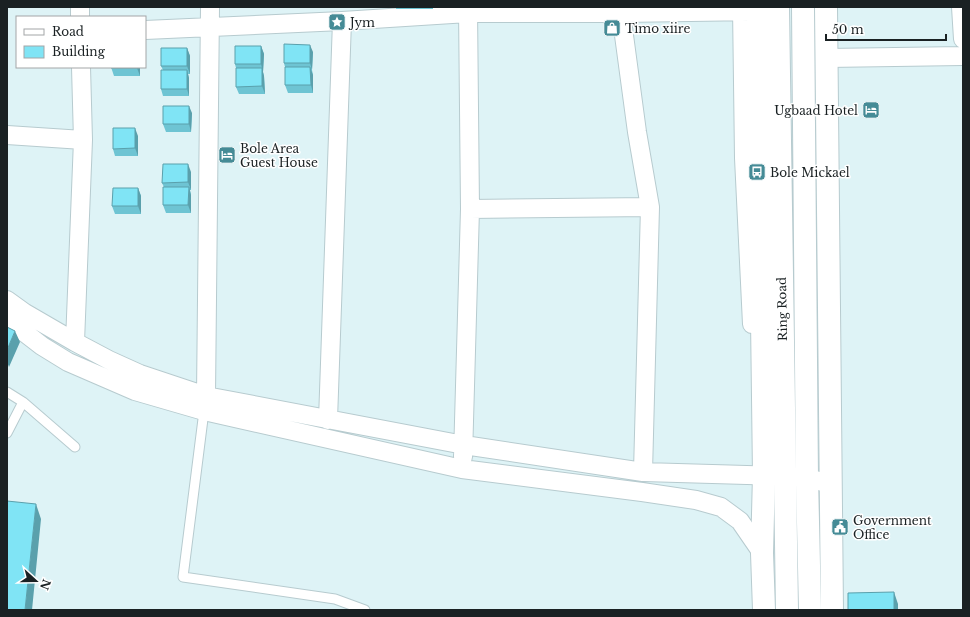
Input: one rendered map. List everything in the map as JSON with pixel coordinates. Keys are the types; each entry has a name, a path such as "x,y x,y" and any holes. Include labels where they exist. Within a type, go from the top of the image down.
{"main road":[{"name":"Ring Road","path":"803,7 807,478 810,610"},
{"path":"826,7 832,610"},
{"name":"Ring Road","path":"756,9 782,303 768,475 787,610"},
{"path":"756,9 768,475 762,553 764,610"}],"street":[{"path":"205,404 210,7"},
{"path":"961,7 963,39"},
{"path":"146,30 342,21 468,10 621,13 651,9 756,9"},
{"path":"462,469 464,445 470,209 468,10"},
{"path":"621,13 637,132 650,207 643,472"},
{"path":"328,420 342,21"},
{"path":"827,58 963,56"},
{"path":"75,342 83,140 81,68"},
{"path":"7,135 83,140"},
{"path":"470,209 650,207"},
{"path":"7,300 25,313 75,342 205,404 462,469 696,500 721,507 740,521 762,553"},
{"path":"7,319 42,346 68,362 135,391 205,404 328,420 464,445 643,472 768,475 807,478 831,484"}],"lane":[{"path":"7,392 23,402 75,447"},
{"path":"7,433 23,402"},
{"path":"205,404 183,577 335,599 365,610"}],"building":[{"path":"284,44 310,45 310,63 284,63"},
{"path":"235,46 261,46 261,64 235,64"},
{"path":"161,48 187,48 187,66 161,66"},
{"path":"285,67 310,67 311,85 285,85"},
{"path":"236,68 262,68 262,86 236,87"},
{"path":"161,70 187,70 187,89 161,89"},
{"path":"163,106 189,106 189,124 163,124"},
{"path":"113,128 135,128 135,148 113,149"},
{"path":"163,164 188,164 188,182 162,183"},
{"path":"163,187 189,187 188,205 163,205"},
{"path":"113,188 138,188 138,206 112,206"},
{"path":"7,327 15,331 7,350"},
{"path":"7,501 36,504 25,610 7,610"},
{"path":"894,592 894,610 848,610 848,593"}],"place":[{"name":"Jym","path":"337,22"},
{"name":"Timo xiire","path":"612,28"},
{"name":"Ugbaad Hotel","path":"871,110"},
{"name":"Bole Area Guest House","path":"227,155"},
{"name":"Bole Mickael","path":"757,172"},
{"name":"Government Office","path":"840,527"}]}
